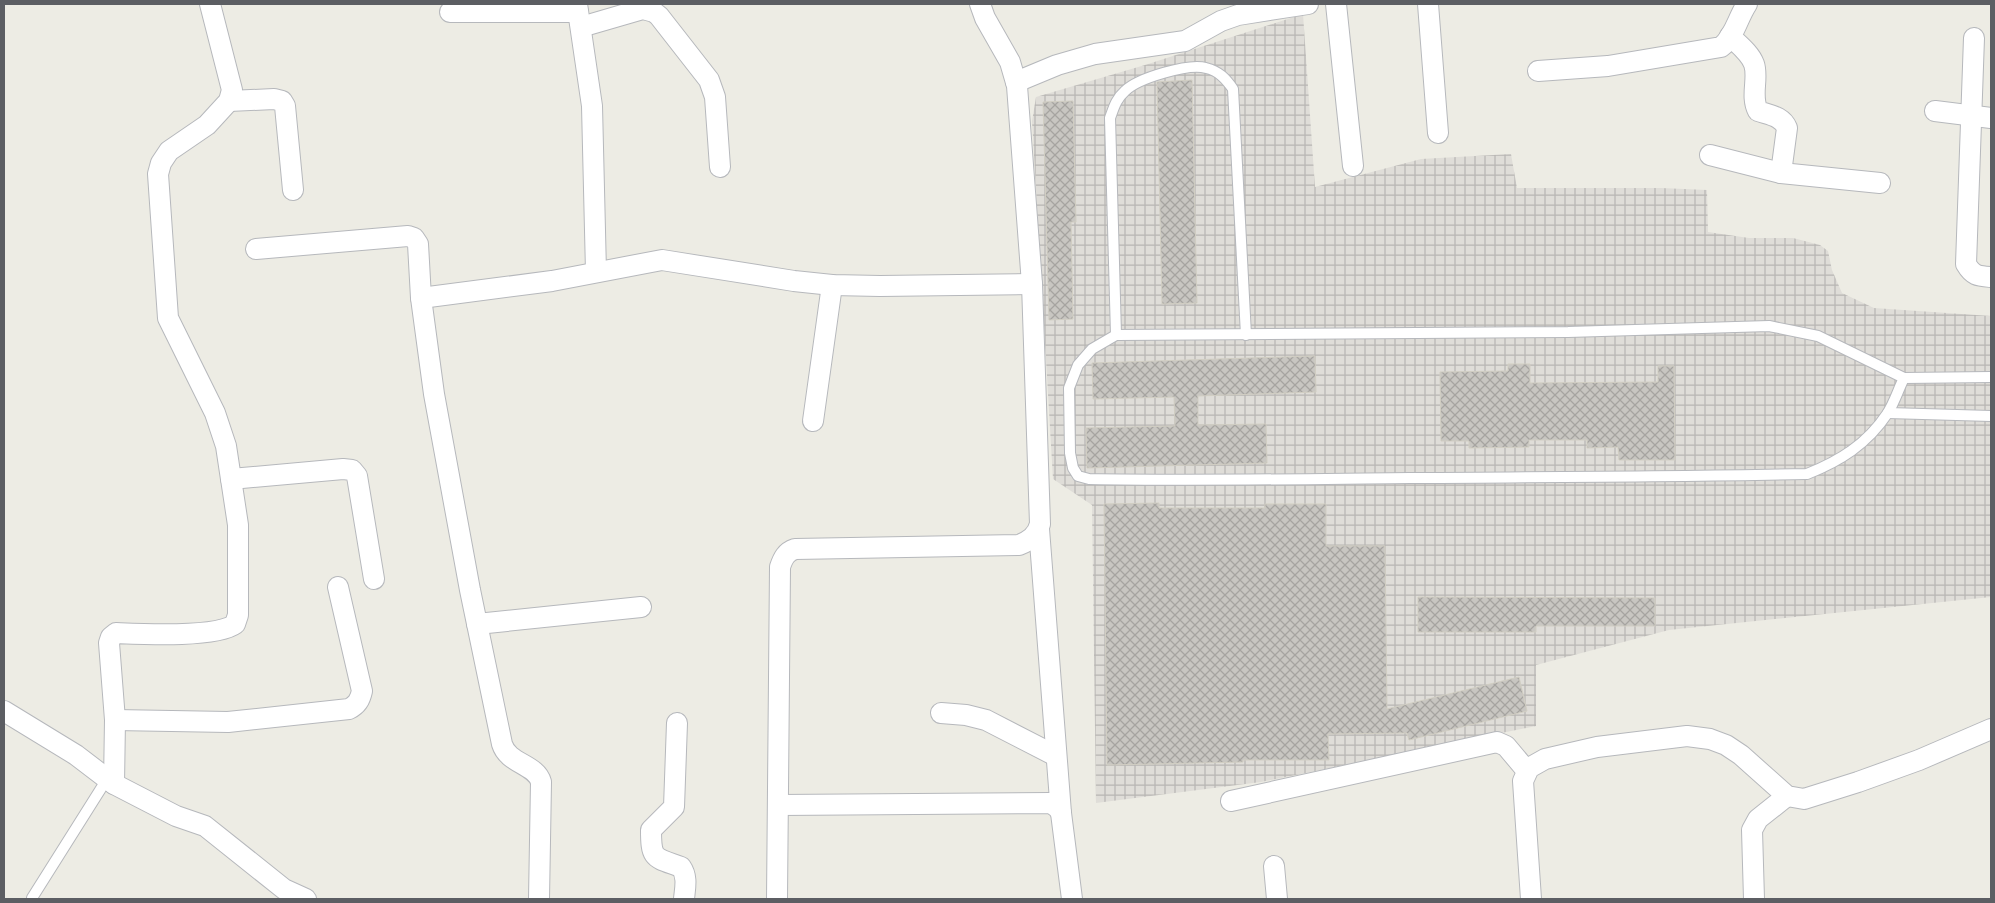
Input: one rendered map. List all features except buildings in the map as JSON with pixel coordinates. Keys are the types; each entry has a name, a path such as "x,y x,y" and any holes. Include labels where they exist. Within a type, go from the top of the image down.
{"street":[{"path":"111,782 115,720 109,643 111,636 116,633 171,634 221,630 235,624 238,615 238,525 226,446 215,413 168,318 158,174 161,164 169,151 207,125 229,101 232,90 210,4"},
{"path":"980,4 985,18 1010,62 1016,82 1032,284 1037,401 1039,529 1061,813 1072,899"},
{"path":"1016,82 1057,65 1095,54 1185,41 1221,21 1238,15 1308,4"},
{"path":"1336,4 1352,166"},
{"path":"1428,4 1438,133"},
{"path":"1538,71 1608,66 1721,47 1726,44 1746,4"},
{"path":"450,12 579,14 643,10 654,12 709,80 715,97 720,167"},
{"path":"579,14 592,106 596,272"},
{"path":"1730,36 1755,65 1754,102 1758,111 1781,119 1784,122 1786,128 1781,173"},
{"path":"1974,38 1982,116 1966,264 1970,271 1977,276 1991,277"},
{"path":"229,101 274,99 282,101 285,106 293,190"},
{"path":"1935,111 1982,116"},
{"path":"1710,155 1781,173 1880,184"},
{"path":"256,249 408,236 414,238 418,244 421,298 434,394 477,624 504,749 510,757 535,773 541,782 539,899"},
{"path":"421,298 552,281 662,260 794,281 832,285 1032,284"},
{"path":"813,421 832,285"},
{"path":"231,479 343,469 352,470 357,476 374,579"},
{"path":"777,899 780,567 782,558 795,549 1019,546 1032,538 1039,529"},
{"path":"115,720 228,722 349,709 355,706 361,698 362,691 338,587"},
{"path":"477,624 641,607"},
{"path":"4,711 76,755 111,782 176,816 205,826 284,888 306,899"},
{"path":"941,713 966,714 986,720 1056,756"},
{"path":"677,723 674,807 651,830 651,849 655,856 681,867 683,870 686,878 684,899"},
{"path":"1530,899 1524,782 1527,771 1535,763 1544,759 1597,747 1687,736 1710,739 1726,745 1741,755 1788,796 1804,799 1919,760 1991,729"},
{"path":"1231,801 1497,742 1506,746 1527,771"},
{"path":"1754,899 1752,830 1758,819 1788,796"},
{"path":"779,805 1051,803 1061,813"},
{"path":"1274,866 1277,899"}],"lane":[{"path":"1116,335 1110,118 1116,101 1126,89 1176,69 1205,67 1223,76 1233,90 1246,335"},
{"path":"1904,378 1888,413 1863,443 1832,464 1807,474 1640,478 1089,480 1078,476 1073,468 1070,453 1069,388 1078,365 1092,349 1116,335 1568,332 1769,326 1818,336 1904,378 1991,377"},
{"path":"1888,413 1991,416"},
{"path":"32,898 111,782"}],"shaded area":[{"path":"1303,14 1315,187 1421,159 1511,154 1517,188 1661,188 1707,190 1708,232 1749,238 1793,238 1820,245 1828,251 1832,270 1842,293 1874,308 1991,316 1991,597 1669,630 1536,665 1536,726 1261,782 1096,803 1092,505 1053,479 1032,121 1036,97 1145,65"}]}
